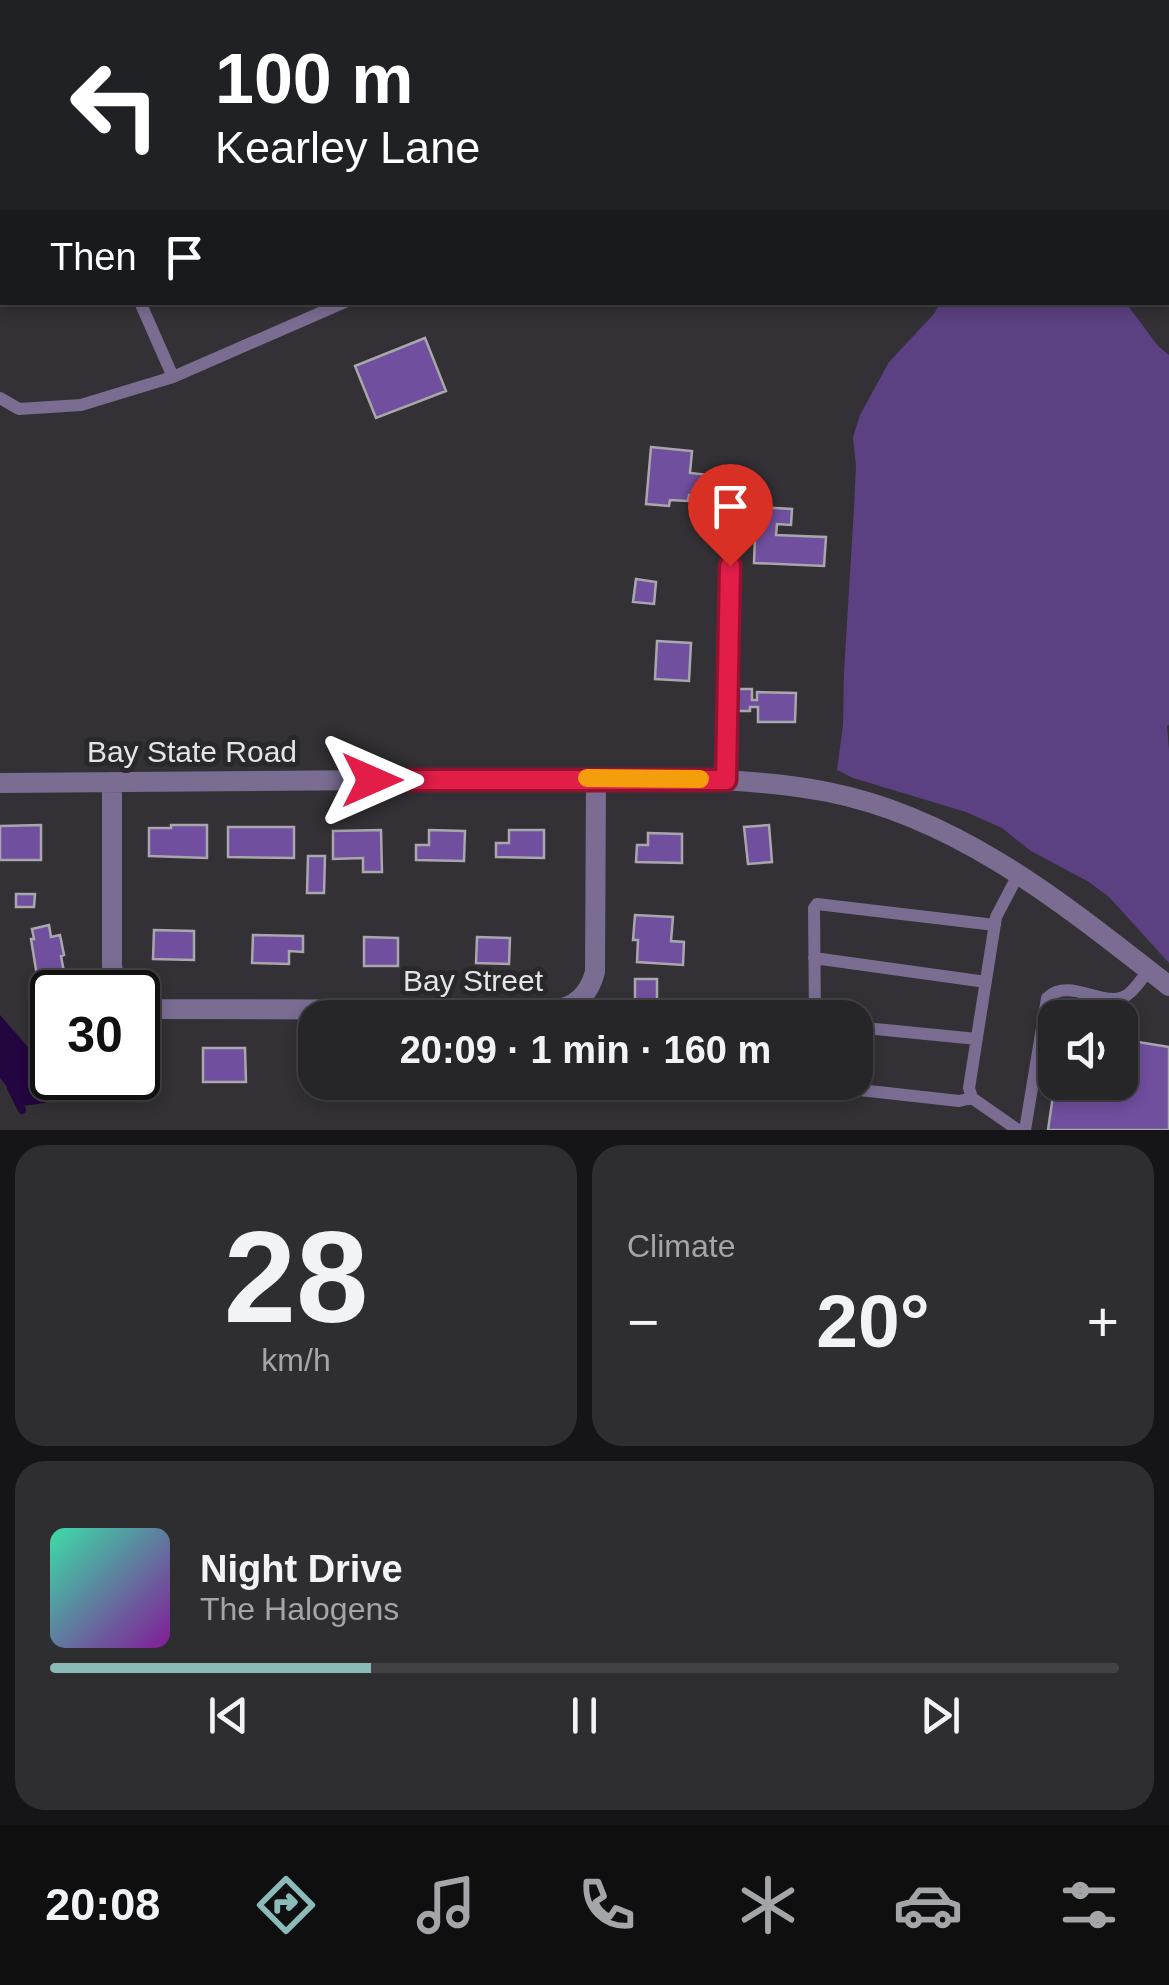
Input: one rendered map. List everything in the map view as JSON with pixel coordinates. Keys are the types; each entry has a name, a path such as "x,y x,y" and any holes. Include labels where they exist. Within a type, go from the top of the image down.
{"street":[{"path":"726,780 730,566"},
{"name":"Bay State Road","path":"0,782 596,778 726,780 829,792 924,822 957,838 1018,874 1169,986"},
{"name":"Bay Street","path":"160,1009 568,1007 586,993 595,972 596,778"},
{"path":"112,782 112,970"}],"lane":[{"path":"141,305 173,377"},
{"path":"0,398 18,409 82,405 173,377 338,305"},
{"path":"1018,874 996,917 969,1088 972,1098 1022,1130 1047,998 1066,990 1120,998 1149,970"},
{"path":"815,1000 817,904 995,924"},
{"path":"814,958 986,982"},
{"path":"873,1028 977,1039"},
{"path":"873,1091 959,1101 972,1098"}],"shaded area":[{"path":"939,305 1127,305 1169,355 1169,963 1109,897 1031,851 1002,828 966,812 837,770 843,725 854,508 853,437 860,415 889,362"},
{"path":"0,1015 30,1051 30,1100 48,1100 22,1106 0,1078"}],"building":[{"path":"425,338 446,391 376,418 355,366"},
{"path":"651,447 692,451 690,473 729,477 727,499 689,495 688,501 670,500 669,506 646,504"},
{"path":"756,507 792,509 791,525 777,524 776,535 826,537 824,566 754,563"},
{"path":"636,579 656,582 654,604 633,602"},
{"path":"657,641 691,643 689,681 655,679"},
{"path":"739,689 752,689 752,700 757,700 757,692 796,693 795,722 758,722 758,707 738,711"},
{"path":"41,825 41,860 0,860 0,826"},
{"path":"207,825 207,858 149,856 149,828"},
{"path":"769,825 772,862 748,864 744,827"},
{"path":"228,827 294,827 294,858 228,857"},
{"path":"381,830 382,872 363,872 363,858 333,859 333,831"},
{"path":"429,830 465,831 464,861 416,860 416,845 429,845"},
{"path":"509,830 544,830 544,858 496,857 496,843 509,843"},
{"path":"648,833 682,834 682,863 636,862 637,845 648,845"},
{"path":"308,856 325,856 324,893 307,893"},
{"path":"16,894 35,894 34,907 16,907"},
{"path":"635,915 673,917 671,941 684,942 683,965 637,962 638,940 633,940"},
{"path":"49,925 51,937 60,935 64,970 36,970 32,929"},
{"path":"154,930 194,931 194,960 153,959"},
{"path":"253,935 303,936 303,952 289,951 289,964 252,963"},
{"path":"364,937 398,938 398,966 364,966"},
{"path":"477,937 510,938 509,964 476,963"},
{"path":"635,979 657,979 657,1000 635,1000"},
{"path":"1138,1042 1169,1047 1169,1130 1048,1130 1052,1100 1138,1100"},
{"path":"203,1048 245,1048 246,1082 203,1082"}],"waterway":[{"path":"11,1088 22,1110"}],"slow traffic":[{"path":"587,778 700,779"}],"route":[{"path":"372,780 726,780 730,566"}]}
